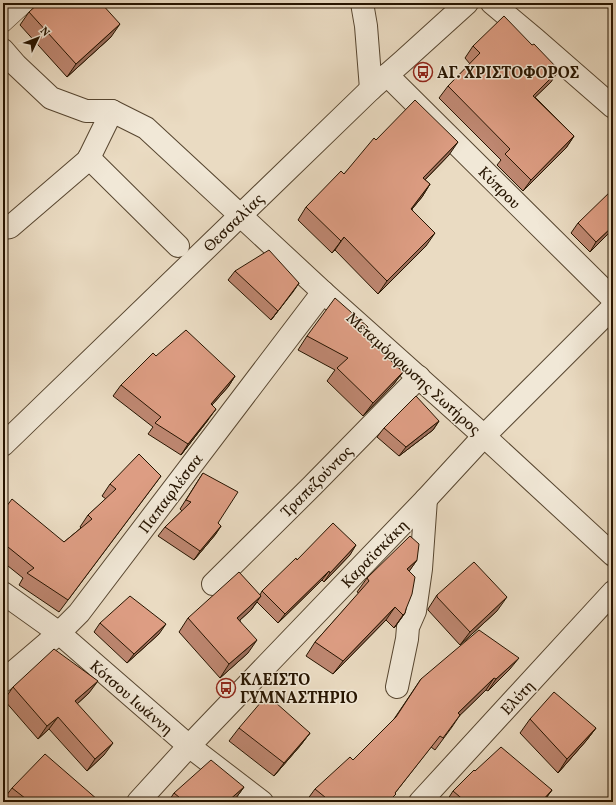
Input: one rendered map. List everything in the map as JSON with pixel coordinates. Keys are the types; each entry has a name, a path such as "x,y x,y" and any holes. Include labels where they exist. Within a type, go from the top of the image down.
{"street":[{"path":"3,24 26,3"},
{"path":"362,3 366,26 371,89"},
{"name":"Θεσσαλίας","path":"3,445 371,89 467,3"},
{"path":"492,3 535,38 613,107"},
{"path":"3,50 16,65 51,98 86,111 112,110 88,160 10,227 3,228"},
{"name":"Κύπρου","path":"387,75 613,299"},
{"name":"Μεταμόρφωσης Σωτήρος","path":"112,110 146,128 323,292 419,377 613,554"},
{"path":"89,158 178,246"},
{"name":"Παπαφλέσσα","path":"3,681 59,634 79,613 323,292"},
{"name":"Καραϊσκάκη","path":"138,802 189,746 426,499 484,436 613,307"},
{"name":"Τραπεζούντος","path":"213,584 419,377"},
{"path":"397,687 408,627 415,610 421,569 426,499"},
{"name":"Ελύτη","path":"420,802 613,592"},
{"name":"Κότσου Ιωάννη","path":"3,593 59,634 189,746 262,802"}],"building":[{"path":"39,3 101,3 120,24 76,64 29,12"},
{"path":"504,16 559,70 533,96 574,136 531,180 505,154 510,149 448,86 480,53 473,46"},
{"path":"415,100 458,142 423,178 430,184 411,209 435,233 387,281 344,237 341,241 306,207 341,171 344,174 374,138 376,140"},
{"path":"613,189 613,226 596,242 578,223"},
{"path":"269,250 299,283 278,311 235,271"},
{"path":"335,298 368,327 362,334 403,372 373,403 337,368 348,358 307,336"},
{"path":"186,330 235,376 211,404 216,409 188,444 155,423 161,417 121,385 153,353 156,356"},
{"path":"416,396 439,421 406,447 384,428"},
{"path":"139,454 161,476 68,600 27,573 34,568 3,543 3,511 12,499 64,542 92,519 88,515 116,489 110,484"},
{"path":"203,473 238,492 218,523 221,526 200,551 165,527 191,502 186,500"},
{"path":"333,523 356,545 330,573 329,571 285,614 262,591 296,558 297,560"},
{"path":"410,536 419,544 417,560 407,569 415,577 412,594 405,613 403,615 395,607 343,661 315,642 369,581 367,578"},
{"path":"474,562 507,597 470,632 437,597 437,595"},
{"path":"239,572 261,596 237,618 257,640 229,664 188,618"},
{"path":"130,596 166,624 134,654 100,623"},
{"path":"479,630 519,658 496,679 494,678 458,713 460,715 443,738 440,736 395,793 396,794 388,802 331,802 315,789 350,757 353,760 396,717 421,679"},
{"path":"54,649 98,681 75,701 113,743 95,759 58,717 47,726 13,687"},
{"path":"554,692 596,728 567,759 530,719"},
{"path":"267,695 310,733 284,763 239,728"},
{"path":"501,747 552,790 541,802 466,802 453,791 474,770 475,771"},
{"path":"45,754 98,800 97,802 30,802 12,788"},
{"path":"211,760 244,787 227,802 185,802 174,793"}],"place":[{"name":"ΑΓ. ΧΡΙΣΤΟΦΟΡΟΣ","path":"423,72"},
{"name":"ΚΛΕΙΣΤΟ ΓΥΜΝΑΣΤΗΡΙΟ","path":"226,688"}]}
